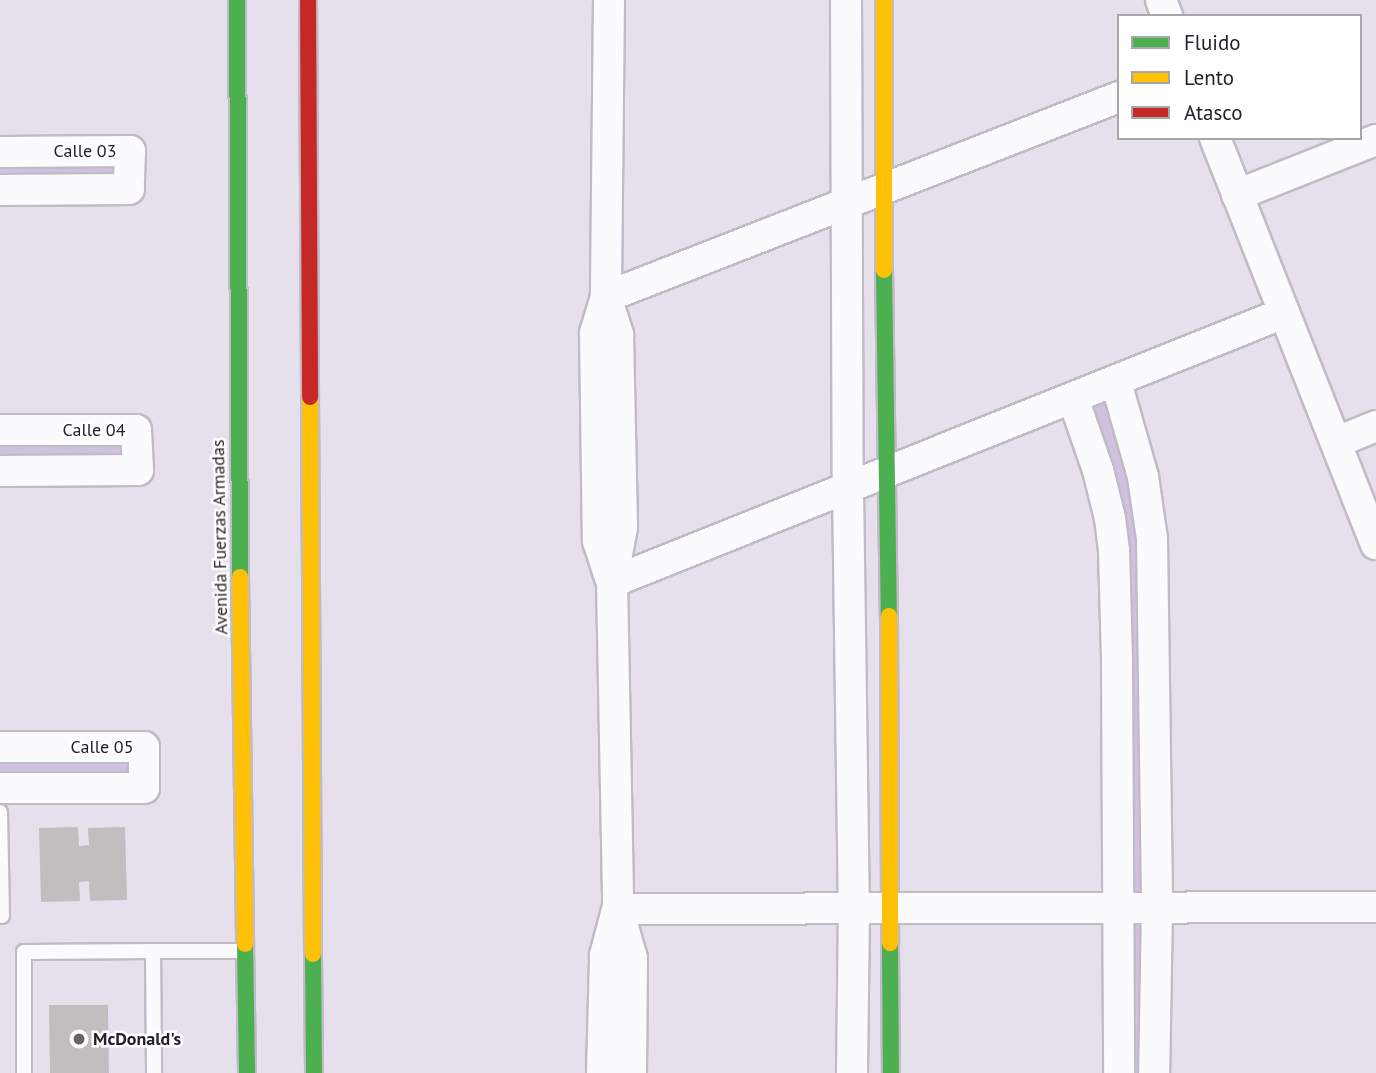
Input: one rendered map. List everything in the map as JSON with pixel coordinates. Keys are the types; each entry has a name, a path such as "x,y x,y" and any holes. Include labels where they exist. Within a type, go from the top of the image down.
{"street":[{"name":"Avenida Fuerzas Armadas","path":"237,0 239,507 247,1073"},
{"path":"308,0 314,1073"},
{"path":"609,0 606,297 595,333 598,541 612,582 618,909 632,958 631,1073"},
{"path":"846,0 848,488 854,909 852,1073"},
{"path":"884,0 882,189 888,472 891,1073"},
{"path":"606,297 1117,98"},
{"path":"1216,140 1376,544"},
{"path":"1237,195 1376,140"},
{"name":"Calle 03","path":"0,152 130,151 129,189 0,190"},
{"path":"612,582 1284,313"},
{"path":"1116,382 1134,438 1150,515 1157,909 1154,1073"},
{"path":"1073,398 1095,459 1110,518 1116,604 1119,1073"},
{"path":"1337,442 1376,426"},
{"name":"Calle 04","path":"0,430 136,430 138,470 0,471"},
{"path":"1116,604 1153,604"},
{"name":"Calle 05","path":"0,747 144,747 144,788 0,788"},
{"path":"618,909 1376,907"},
{"path":"602,1073 605,955 618,909"}],"lane":[{"path":"0,812 2,916"},
{"path":"153,951 153,1073"},
{"path":"24,1073 24,952 245,951"}],"shaded area":[{"path":"130,151 129,189 0,190 0,152"},
{"path":"1115,382 1134,438 1154,1073 1119,1073 1114,551 1075,397"},
{"path":"0,430 136,430 138,470 0,471"},
{"path":"0,747 144,747 144,788 0,788"}],"building":[{"path":"78,827 79,846 89,845 88,828 125,827 127,900 90,901 89,881 79,882 80,901 41,902 39,828"},
{"name":"McDonald's","path":"49,1005 108,1005 109,1073 50,1073"}],"traffic: fast":[{"path":"237,0 240,577"},
{"path":"884,270 889,616"},
{"path":"890,943 891,1073"},
{"path":"245,944 247,1073"},
{"path":"313,954 314,1073"}],"traffic: slow":[{"path":"884,0 884,270"},
{"path":"310,397 313,954"},
{"path":"240,577 245,944"},
{"path":"889,616 890,943"}],"traffic: jam":[{"path":"308,0 310,397"}],"place":[{"name":"McDonald's","path":"79,1039"}]}
